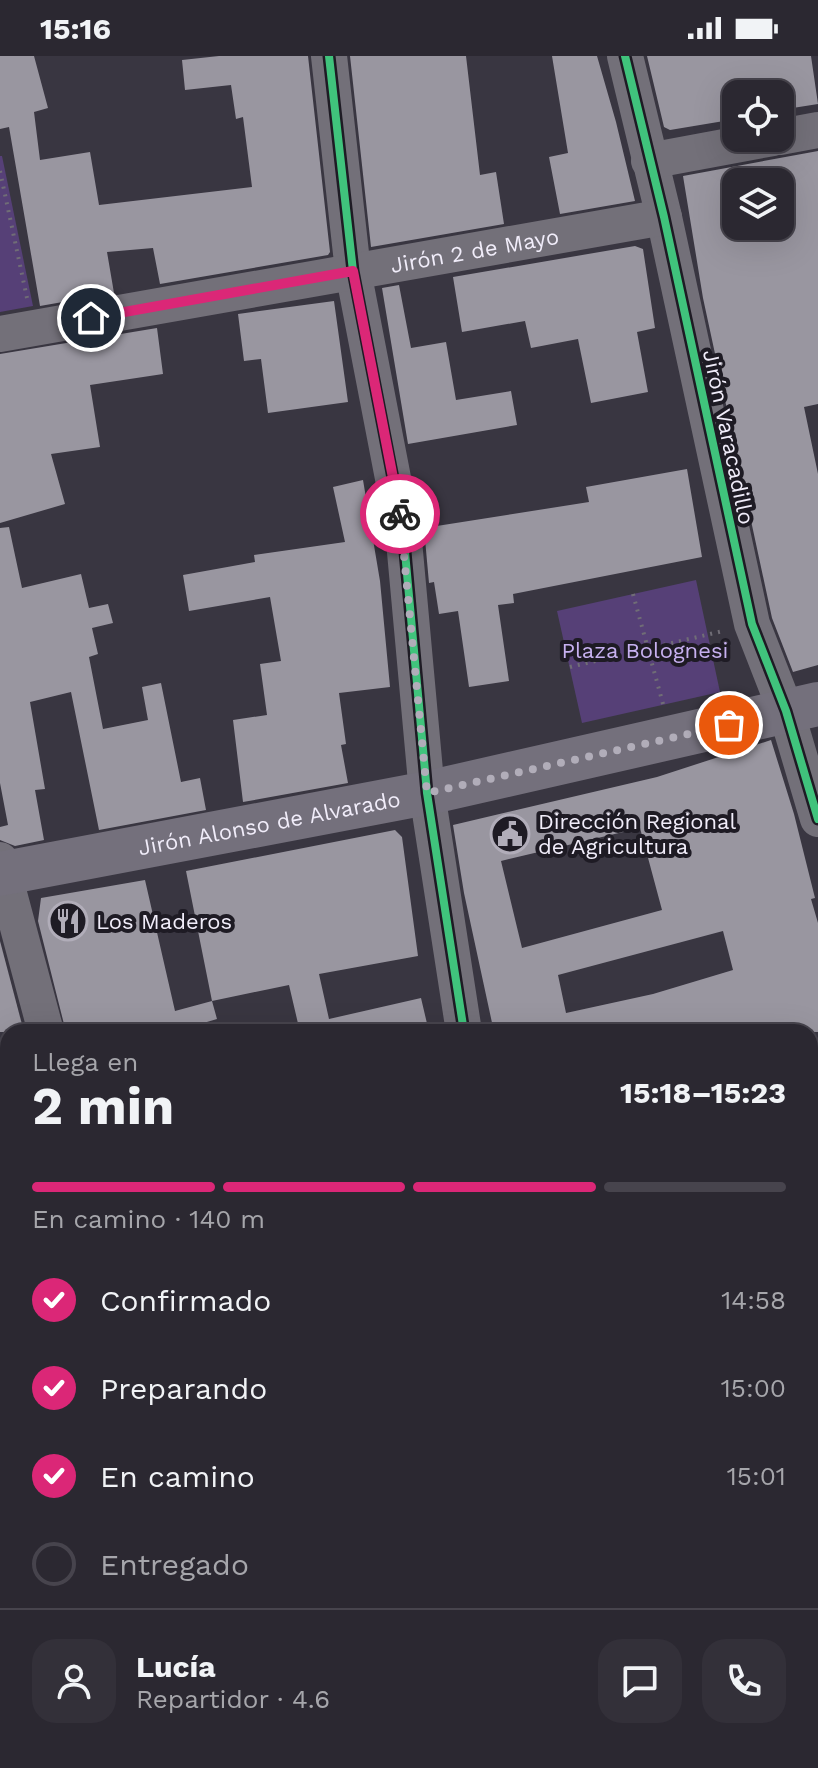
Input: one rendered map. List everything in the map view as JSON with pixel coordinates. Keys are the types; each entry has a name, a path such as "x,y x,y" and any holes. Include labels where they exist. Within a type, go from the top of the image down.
{"main road":[{"name":"Jirón Alonso de Alvarado","path":"1,869 427,793 802,708"}],"street":[{"path":"329,56 353,271 403,530 427,793 463,1024"},
{"name":"Jirón Varacadillo","path":"625,56 664,217 752,624 802,708 818,819"},
{"path":"794,134 818,130"},
{"path":"649,161 722,147"},
{"name":"Jirón 2 de Mayo","path":"16,331 664,217"},
{"path":"1,869 44,1024"}],"path":[{"path":"0,171 16,331"},
{"path":"633,594 671,738"},
{"path":"570,667 752,624"}],"green space":[{"path":"0,156 33,306 0,312"},
{"name":"Plaza Bolognesi","path":"696,580 720,692 582,723 557,611"}],"building":[{"path":"0,56 34,56 48,108 34,112 40,160 90,152 99,205 252,187 243,117 236,119 231,85 185,90 182,60 219,56 308,56 330,252 328,255 160,284 153,248 107,252 114,293 40,306 9,127 0,129"},
{"path":"350,56 466,56 480,175 496,172 504,224 371,247"},
{"path":"552,56 597,56 635,201 560,214 549,157 568,153"},
{"path":"647,56 811,56 818,104 794,108 794,80 722,80 722,121 670,130 664,127"},
{"path":"818,151 818,404 804,407 818,474 818,665 793,672 772,618 703,298 683,176 722,169 722,240 794,240 794,168 726,168"},
{"path":"635,246 643,249 655,328 637,332 648,392 591,403 578,339 531,348 525,321 462,332 453,277"},
{"path":"399,285 411,348 446,342 456,400 511,391 517,425 408,444 382,288"},
{"path":"334,301 348,402 268,413 261,359 244,361 238,314"},
{"path":"157,328 163,374 90,385 100,447 51,454 65,504 0,523 0,354"},
{"path":"687,469 702,557 513,594 514,603 498,605 509,681 469,687 458,611 439,614 434,582 429,583 424,528 589,502 586,487"},
{"path":"363,480 380,581 390,687 339,693 346,744 341,745 348,783 243,802 233,720 267,715 260,664 281,661 270,597 189,611 183,575 255,562 254,555 345,542 333,487"},
{"path":"9,527 22,588 81,574 89,608 108,604 113,623 92,628 98,654 89,657 103,729 148,720 142,687 161,683 181,782 200,778 206,810 99,830 71,692 30,702 45,789 35,790 44,840 15,846 0,840 0,827 8,825 0,783 0,528"},
{"path":"771,740 815,898 811,899 818,923 818,1024 492,1024 453,825 657,777","holes":["640,828 662,910 522,948 501,861","723,931 733,970 653,994 566,1013 558,975"]},
{"path":"395,830 402,837 418,956 319,974 329,1019 421,998 427,1024 298,1024 289,985 212,1001 186,871"},
{"path":"145,880 175,1011 212,1001 217,1019 200,1024 64,1024 38,921 41,898"},
{"path":"0,941 22,1024 0,1024"}],"cycle path":[{"path":"329,56 353,271 403,530 427,793 463,1024"},
{"path":"625,56 664,217 752,624 786,711 818,819"}],"way so far":[{"path":"400,514 427,793 729,725"}],"place":[{"name":"Dirección Regional de Agricultura","path":"510,834"},
{"name":"Los Maderos","path":"68,921"}],"route":[{"path":"91,318 353,271 400,514"}]}
